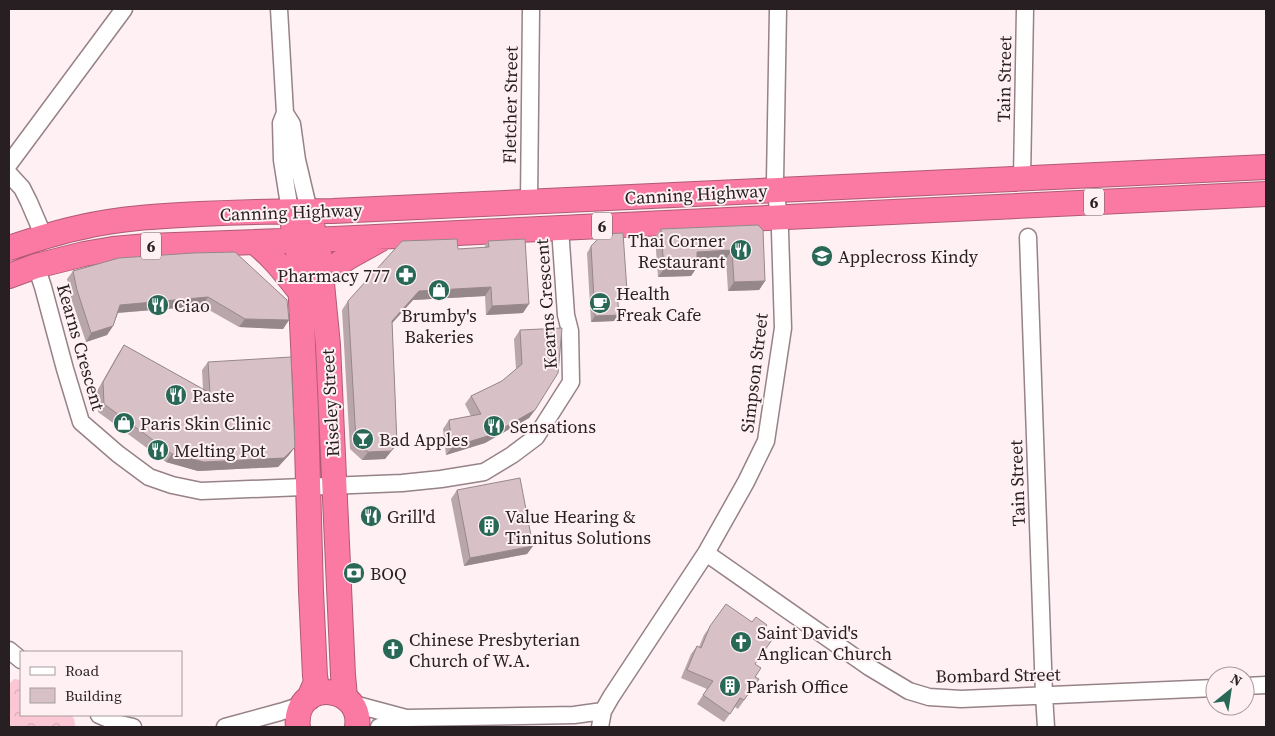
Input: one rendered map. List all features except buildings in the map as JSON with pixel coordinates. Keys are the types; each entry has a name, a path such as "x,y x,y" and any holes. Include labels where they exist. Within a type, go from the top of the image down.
{"highway":[{"name":"Canning Highway","path":"9,248 44,236 83,226 167,216 262,211 340,211 1266,167"},
{"name":"Canning Highway","path":"9,276 36,266 84,254 148,246 1266,194"},
{"name":"Riseley Street","path":"300,211 306,240 299,258 316,682 303,710"},
{"path":"322,275 347,258 387,236"},
{"name":"Riseley Street","path":"306,240 319,253 322,275 328,345 343,675 348,700 357,714 357,727"},
{"path":"254,242 275,260 300,293"},
{"path":"303,710 320,692 333,692 348,700"}],"street":[{"path":"9,164 124,9"},
{"name":"Riseley Street","path":"279,9 285,113 292,124 297,160 300,211"},
{"name":"Fletcher Street","path":"529,202 531,9"},
{"name":"Simpson Street","path":"601,719 624,676 706,553 746,482 766,441 783,328 780,231 776,190 778,9"},
{"name":"Tain Street","path":"1022,179 1024,9"},
{"path":"9,174 22,188 44,236"},
{"name":"Kearns Crescent","path":"36,266 44,287 81,422 118,454 149,477 172,485 201,491 412,482 484,472 512,456 536,438 571,382 570,332 566,316 560,228"},
{"name":"Tain Street","path":"1028,236 1046,727"},
{"name":"Bombard Street","path":"706,553 869,667 909,691 929,698 961,699 1205,688"},
{"path":"348,700 406,718"},
{"path":"225,727 280,712 303,710"},
{"path":"544,715 569,727"},
{"path":"379,727 406,718 574,715 601,719"},
{"path":"98,719 133,727"},
{"path":"213,727 230,727"}],"green space":[{"path":"14,679 20,680 20,716 72,716 75,727 9,727 9,684"}],"place":[{"name":"Thai Corner Restaurant","path":"741,250"},
{"name":"Applecross Kindy","path":"822,256"},
{"name":"Pharmacy 777","path":"406,275"},
{"name":"Brumby's Bakeries","path":"439,290"},
{"name":"Health Freak Cafe","path":"600,303"},
{"name":"Ciao","path":"158,305"},
{"name":"Paste","path":"176,395"},
{"name":"Paris Skin Clinic","path":"124,423"},
{"name":"Sensations","path":"494,426"},
{"name":"Bad Apples","path":"363,439"},
{"name":"Melting Pot","path":"158,450"},
{"name":"Grill'd","path":"371,516"},
{"name":"Value Hearing & Tinnitus Solutions","path":"489,526"},
{"name":"BOQ","path":"354,573"},
{"name":"Saint David's Anglican Church","path":"741,642"},
{"name":"Chinese Presbyterian Church of W.A.","path":"393,649"},
{"name":"Parish Office","path":"730,686"}]}
